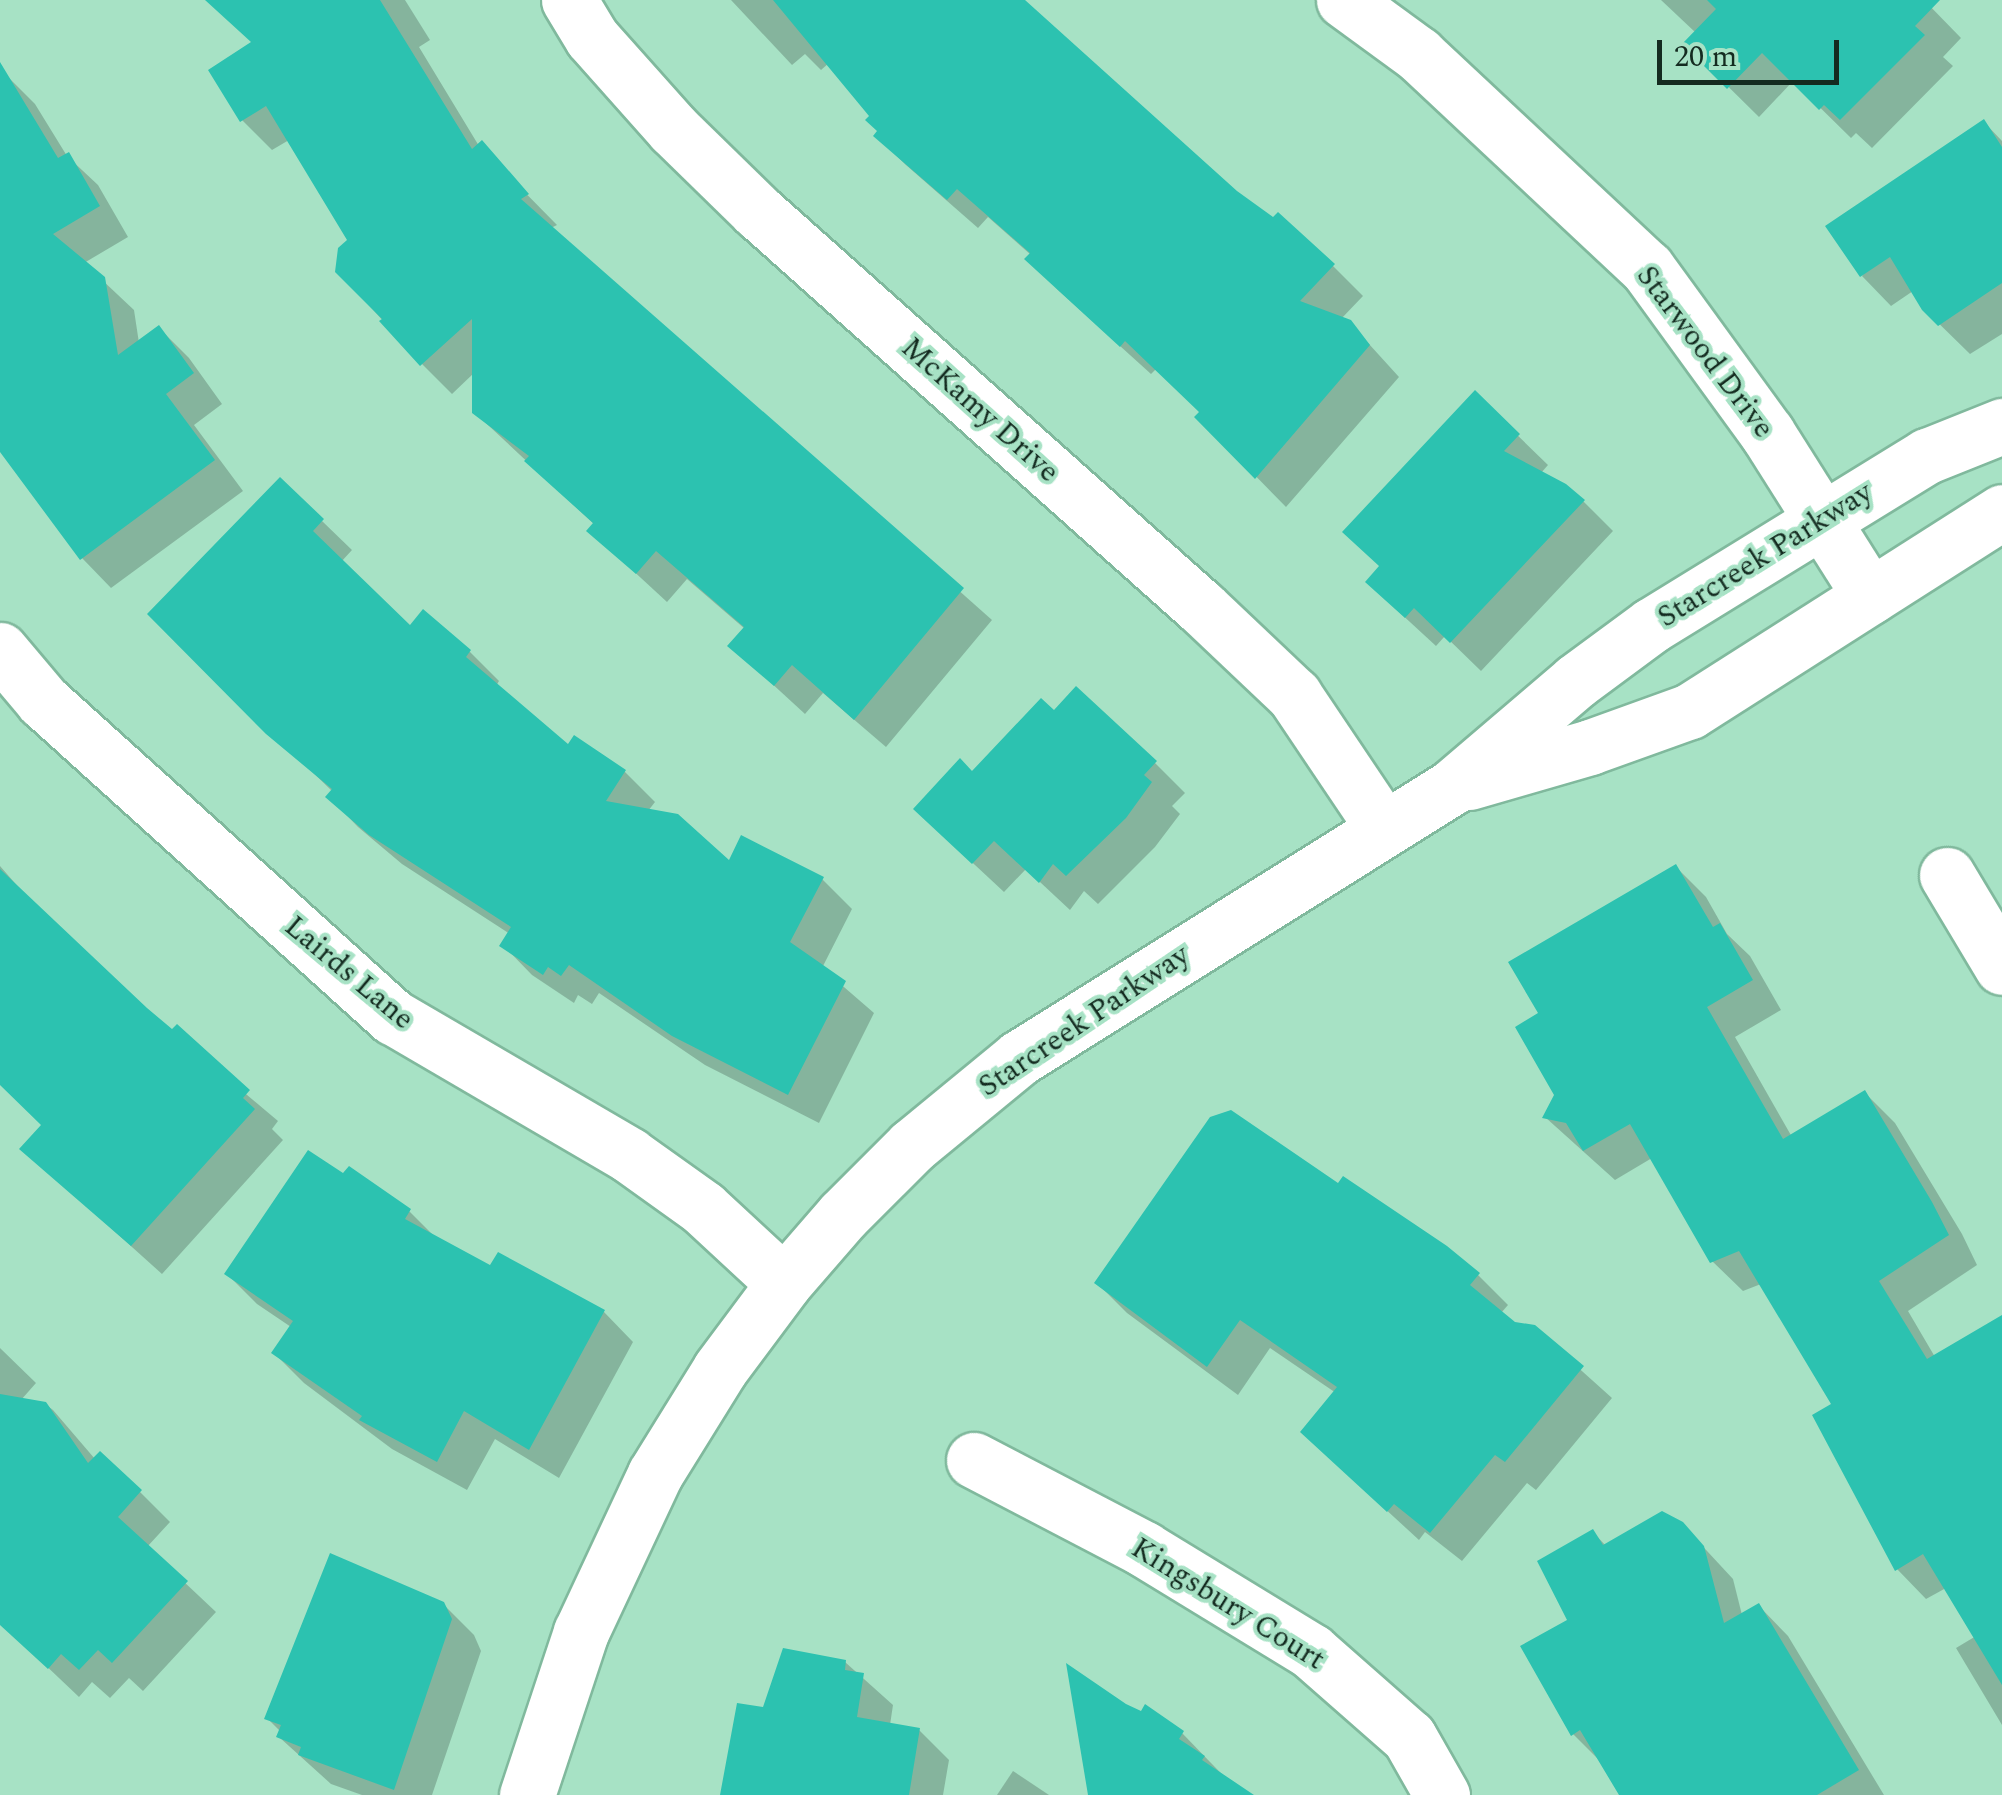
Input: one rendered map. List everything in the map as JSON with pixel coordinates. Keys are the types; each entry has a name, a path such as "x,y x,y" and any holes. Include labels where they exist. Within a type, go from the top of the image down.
{"street":[{"name":"McKamy Drive","path":"570,0 592,38 662,117 757,211 1176,584 1294,695 1382,826"},
{"name":"Starwood Drive","path":"1344,0 1418,54 1646,268 1767,433 1870,596"},
{"name":"Starwood Drive","path":"1384,0 1418,54"},
{"name":"Starcreek Parkway","path":"527,1795 581,1632 655,1474 720,1370 784,1283 843,1215 912,1146 1019,1058 1382,826 1452,786 1576,681 1652,625 1927,456 2002,426"},
{"name":"Starcreek Parkway","path":"1452,786 1590,747 1690,711 2002,512"},
{"name":"Lairds Lane","path":"0,650 43,701 393,1016 628,1155 703,1208 784,1283"},
{"path":"1947,875 2002,967"},
{"name":"Kingsbury Court","path":"974,1460 1144,1549 1312,1651 1409,1737 1442,1795"}],"building":[{"path":"205,0 380,0 472,149 482,140 529,194 521,199 964,588 854,720 792,665 774,686 727,646 744,627 656,551 636,574 586,531 593,523 524,461 529,456 472,413 472,319 420,366 379,321 382,319 335,272 338,248 347,240 266,106 240,122 208,70 251,42"},
{"path":"773,0 1025,0 1237,191 1273,217 1278,212 1335,264 1300,301 1351,320 1370,345 1255,479 1194,417 1199,412 1125,341 1120,347 1024,259 1030,253 957,189 947,200 873,136 877,131 865,120 869,116"},
{"path":"1707,0 1940,0 1915,26 1925,35 1840,120 1824,105 1819,110 1762,53 1727,89 1682,44 1716,9"},
{"path":"0,62 58,158 69,152 100,206 53,234 105,277 118,355 159,325 194,373 166,394 215,460 80,560 0,452"},
{"path":"1984,119 2002,147 2002,283 1938,326 1922,310 1890,257 1860,277 1825,226"},
{"path":"1475,390 1520,434 1504,451 1566,484 1585,500 1450,643 1414,608 1405,618 1365,582 1379,566 1342,532"},
{"path":"280,477 324,519 313,531 410,625 423,609 471,650 466,657 568,744 574,735 626,770 606,801 678,814 729,860 741,835 824,877 790,942 846,981 788,1095 672,1036 569,965 561,976 548,967 543,975 499,946 511,927 369,835 325,797 332,789 266,734 147,614"},
{"path":"1076,686 1157,761 1144,775 1152,782 1126,818 1066,876 1053,864 1039,883 994,841 972,864 913,809 960,758 972,771 1041,698 1054,710"},
{"path":"1676,864 1713,927 1720,923 1753,980 1707,1007 1783,1139 1865,1090 1949,1235 1879,1281 1927,1359 2002,1315 2002,1685 1923,1554 1895,1571 1812,1415 1831,1404 1739,1251 1710,1263 1630,1124 1583,1151 1566,1123 1542,1118 1554,1095 1515,1027 1538,1013 1508,962"},
{"path":"0,869 147,1008 172,1029 177,1024 250,1090 243,1098 255,1109 131,1246 19,1149 41,1125 0,1085"},
{"path":"1231,1110 1338,1183 1343,1176 1447,1246 1480,1273 1470,1285 1515,1322 1535,1325 1584,1366 1505,1462 1495,1455 1430,1533 1394,1504 1387,1512 1300,1432 1337,1387 1240,1320 1207,1367 1094,1283 1210,1117"},
{"path":"308,1150 343,1173 349,1166 411,1209 405,1219 490,1265 498,1252 605,1310 529,1450 464,1411 437,1462 359,1420 362,1416 271,1353 293,1321 224,1274"},
{"path":"0,1394 46,1402 88,1463 100,1451 142,1490 118,1517 188,1581 112,1663 98,1650 79,1670 61,1654 48,1669 0,1625"},
{"path":"1662,1511 1683,1522 1704,1546 1724,1623 1759,1603 1859,1770 1817,1795 1619,1795 1580,1730 1571,1736 1520,1646 1567,1620 1537,1561 1593,1529 1603,1545"},
{"path":"330,1553 444,1602 452,1619 394,1790 298,1755 301,1747 276,1737 281,1725 264,1719"},
{"path":"783,1648 846,1660 845,1670 864,1673 857,1717 920,1728 909,1795 720,1795 737,1703 763,1707"},
{"path":"1066,1663 1126,1704 1141,1711 1145,1704 1184,1731 1179,1739 1205,1756 1202,1760 1254,1795 1088,1795"}]}
